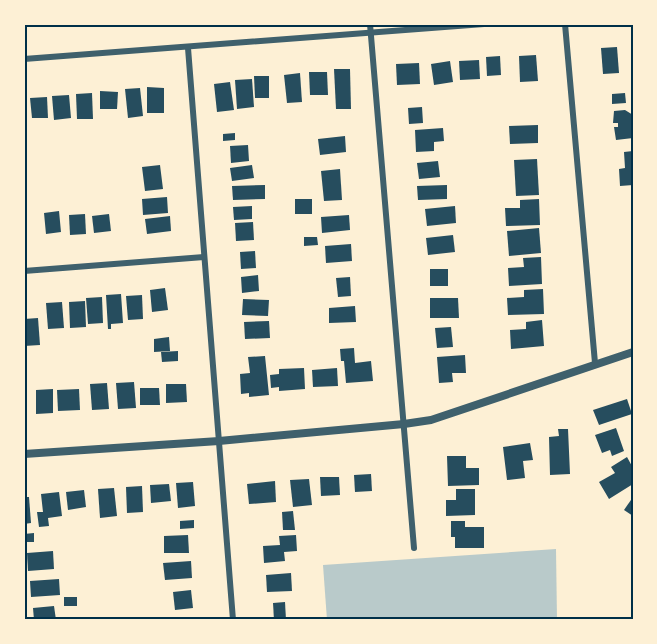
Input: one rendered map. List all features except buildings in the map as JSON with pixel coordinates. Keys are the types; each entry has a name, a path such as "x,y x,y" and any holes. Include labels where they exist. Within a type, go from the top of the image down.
{"street":[{"path":"370,24 414,548"},
{"path":"24,59 484,24"},
{"path":"565,24 595,363"},
{"path":"188,48 233,620"},
{"path":"24,271 204,257"},
{"path":"24,454 219,441 431,420 633,352"}],"shaded area":[{"path":"556,549 557,620 327,620 323,565"}]}
